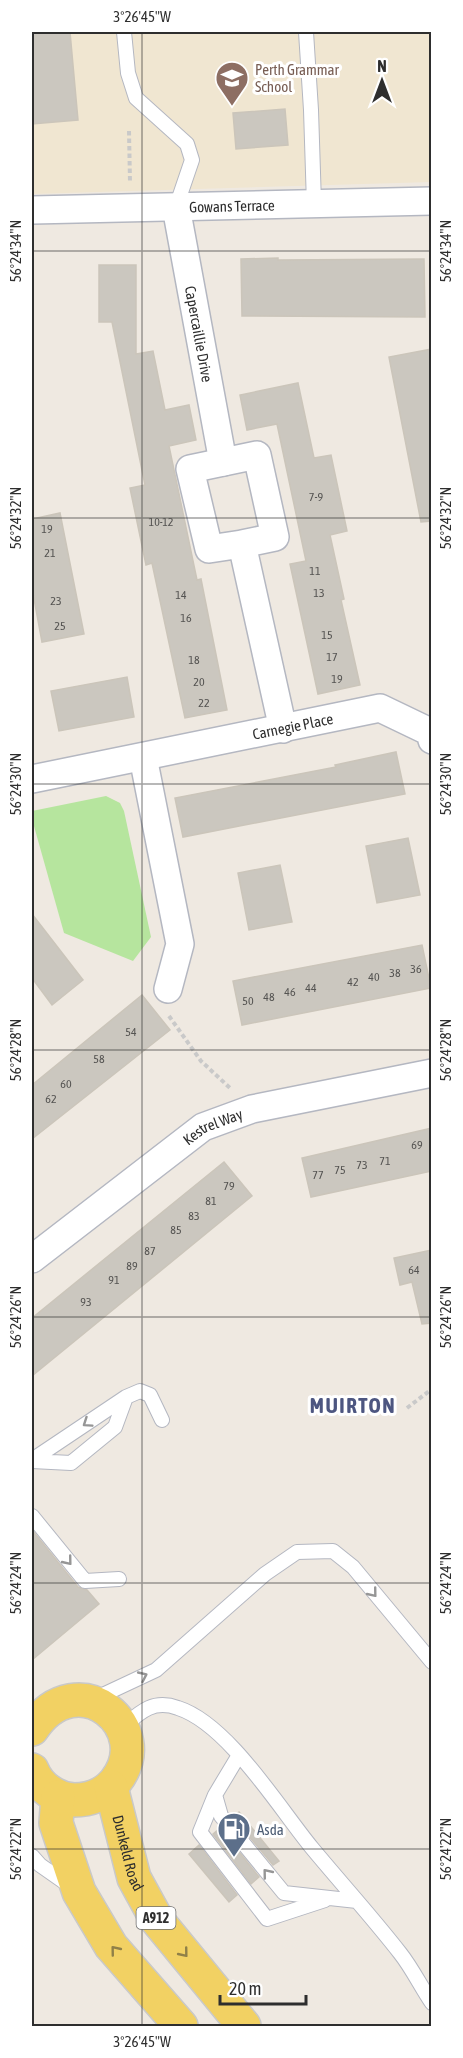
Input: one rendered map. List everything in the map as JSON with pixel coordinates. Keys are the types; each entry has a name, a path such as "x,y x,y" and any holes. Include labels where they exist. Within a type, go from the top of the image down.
{"main road":[{"path":"32,1691 103,1707 123,1727 127,1743 127,1759 122,1774 111,1787 100,1795 86,1799 72,1800 58,1797 45,1788 32,1770"},
{"path":"32,1729 40,1716 53,1705 80,1701"},
{"name":"Dunkeld Road","path":"111,1787 134,1878 157,1920 244,2026"},
{"path":"58,1797 56,1823 79,1892 111,1946 181,2026"}],"street":[{"name":"Gowans Terrace","path":"32,210 432,201"},
{"name":"Capercaillie Drive","path":"176,207 223,462"},
{"path":"257,455 275,537 242,544 209,549 190,469 257,455"},
{"path":"242,544 283,729"},
{"name":"Carnegie Place","path":"33,772 143,757 380,708 431,734"},
{"path":"143,757 180,944 168,989"},
{"name":"Kestrel Way","path":"32,1259 203,1127 252,1109 432,1073"}],"lane":[{"path":"124,32 128,73 136,98 187,144 192,160 176,207"},
{"path":"306,32 314,204"},
{"path":"32,1460 126,1397 140,1391 150,1395 162,1420"},
{"path":"32,1460 71,1463 115,1427 126,1397"},
{"path":"32,1516 85,1581 119,1579"},
{"path":"80,1701 156,1670 265,1574 297,1552 333,1551 353,1567 432,1662"},
{"path":"123,1727 142,1710 158,1704 179,1708 202,1721 229,1741 313,1849 401,1955 432,2003"},
{"path":"239,1755 215,1795 200,1832 267,1919 330,1898"},
{"path":"215,1795 221,1816 284,1893 357,1901"},
{"path":"32,1856 40,1865 79,1892"}],"path":[{"path":"129,131 131,207"},
{"path":"168,989 167,1013 201,1061 252,1109"},
{"path":"407,1408 432,1389"}],"shaded area":[{"name":"Perth Grammar School","path":"32,32 431,32 431,182 32,194"}],"green space":[{"path":"106,796 120,803 124,811 151,937 133,961 64,933 32,819 32,811"}],"building":[{"path":"32,32 70,32 78,120 32,124"},
{"path":"285,109 288,145 236,149 233,113"},
{"path":"278,258 278,260 424,259 425,317 242,316 241,259"},
{"path":"99,265 136,265 136,354 153,351 165,410 189,405 196,440 169,446 197,580 201,579 227,710 185,718 152,563 146,565 130,488 145,485 112,322 99,322"},
{"path":"432,349 432,521 421,522 389,357"},
{"path":"298,383 314,458 331,455 347,531 330,535 344,599 341,600 360,685 318,694 290,564 306,561 277,424 247,430 240,395"},
{"path":"60,513 84,634 42,642 32,588 32,519"},
{"path":"127,677 134,717 59,731 51,691"},
{"path":"396,752 405,794 183,837 175,798 336,767 335,765"},
{"path":"408,838 420,895 377,903 366,846"},
{"path":"280,865 292,922 249,930 238,873"},
{"path":"32,914 83,980 52,1005 32,978"},
{"path":"422,945 431,988 242,1025 233,981"},
{"path":"142,995 170,1030 32,1139 32,1085"},
{"path":"432,1128 432,1171 311,1197 302,1158"},
{"path":"224,1162 252,1196 32,1376 32,1318"},
{"path":"432,1250 432,1323 422,1324 412,1282 400,1285 394,1258"},
{"path":"32,1530 78,1587 87,1590 99,1604 32,1660"},
{"path":"239,1812 279,1861 273,1865 233,1817"},
{"path":"220,1828 259,1877 251,1884 213,1834"},
{"path":"199,1845 237,1895 229,1902 189,1854"}],"place":[{"name":"Perth Grammar School","path":"232,107"},
{"name":"Asda","path":"234,1858"}],"district":[{"name":"MUIRTON","path":"353,1405"}]}
